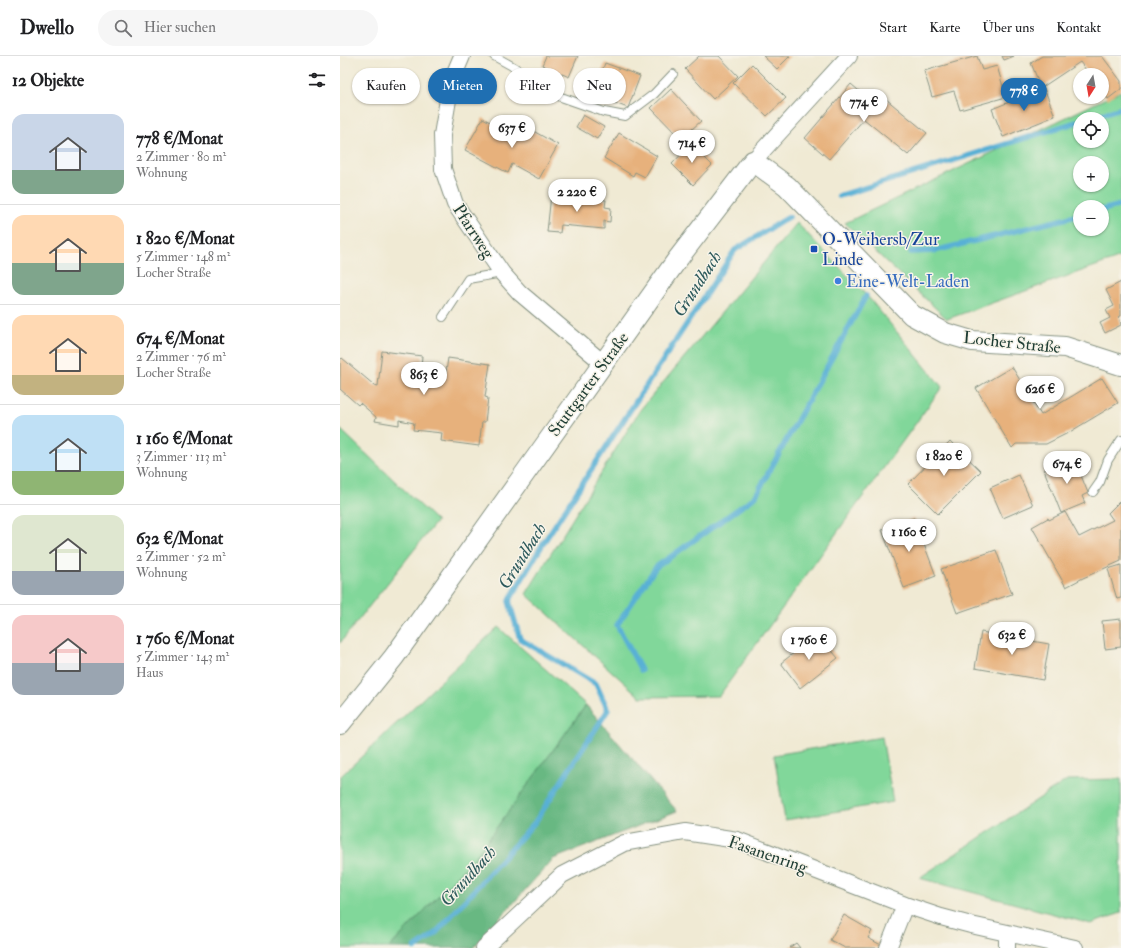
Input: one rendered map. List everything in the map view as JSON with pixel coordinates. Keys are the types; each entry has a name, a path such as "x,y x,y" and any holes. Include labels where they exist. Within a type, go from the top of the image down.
{"street":[{"name":"Pfarrweg","path":"462,56 452,82 442,135 443,169 455,204 502,273 520,293 602,363"},
{"name":"Stuttgarter Straße","path":"340,724 394,657 602,363 677,260 753,161 849,56"},
{"name":"Locher Straße","path":"753,161 787,186 912,315 946,333 972,340 1066,347 1121,365"},
{"name":"Fasanenring","path":"484,948 499,932 562,875 624,843 686,832 737,840 905,905 971,926 1007,940 1075,948"},
{"path":"888,948 905,905"}],"lane":[{"path":"494,56 561,97 604,112 625,116 654,94 673,74"},
{"path":"443,317 468,279 502,273"},
{"path":"1093,492 1100,482 1108,460 1121,440"}],"green space":[{"path":"1121,91 1121,257 947,319 845,223 1073,114 1073,148 1109,148 1109,112 1077,112 1094,104 1109,104 1109,97"},
{"path":"797,223 869,298 942,387 719,696 640,697 526,594 640,410"},
{"path":"340,429 437,521 340,643"},
{"path":"498,627 586,705 476,856 389,948 340,948 340,777"},
{"path":"586,705 677,811 553,859 473,948 389,948 476,856"},
{"path":"882,737 893,802 785,820 774,755"},
{"path":"1121,779 1121,913 1091,924 919,878 1067,780"}],"building":[{"path":"546,56 578,56 569,77 565,75 565,68 549,68 542,65"},
{"path":"699,56 719,56 738,76 713,99 685,69"},
{"path":"763,56 790,56 777,69"},
{"path":"977,56 982,70 997,66 1006,97 960,110 954,91 932,97 924,71"},
{"path":"1002,56 1014,56 1004,60"},
{"path":"1042,56 1102,56 1121,81 1121,89 1109,98 1109,68 1085,68 1080,62 1041,88 1031,63"},
{"path":"605,63 618,68 603,68"},
{"path":"752,64 786,98 767,116 733,83"},
{"path":"626,71 640,76 628,108 617,104 626,104"},
{"path":"851,84 873,103 880,94 927,133 908,155 864,119 829,159 805,138"},
{"path":"1044,88 1055,116 1003,137 992,109"},
{"path":"671,89 701,121 681,139 651,108"},
{"path":"583,115 604,127 597,139 576,127"},
{"path":"483,118 521,140 528,128 558,145 539,179 512,164 508,173 465,150"},
{"path":"619,133 657,156 645,177 635,172 633,176 604,158"},
{"path":"691,144 712,165 693,185 672,164"},
{"path":"551,195 606,200 605,207 611,208 610,222 604,221 604,229 561,225 560,233 547,232"},
{"path":"1121,282 1121,316 1119,316 1121,325 1105,333 1100,323 1110,318 1106,310 1114,306 1106,290"},
{"path":"382,351 422,356 420,376 445,379 448,358 490,364 485,397 488,398 485,422 482,422 479,446 441,441 442,433 413,430 414,423 399,420 399,425 375,421 376,417 360,403 358,405 340,389 340,360 342,358 374,385 378,386"},
{"path":"1012,367 1041,415 1102,378 1118,403 1068,433 1046,444 1016,444 1012,448 976,388"},
{"path":"950,441 981,471 938,514 908,484"},
{"path":"1074,458 1088,493 1082,496 1085,503 1061,513 1044,470"},
{"path":"1019,475 1033,505 1003,518 990,488"},
{"path":"1121,500 1121,561 1066,587 1032,527 1048,518 1049,520 1065,512 1079,537 1113,520 1108,513"},
{"path":"914,518 936,576 904,588 882,530"},
{"path":"996,550 1012,594 957,613 941,569"},
{"path":"1121,565 1121,598 1117,599 1108,569"},
{"path":"1121,619 1121,647 1105,649 1102,621"},
{"path":"981,632 1049,644 1043,680 975,668"},
{"path":"818,634 838,658 800,688 781,663"},
{"path":"844,915 872,931 868,938 881,945 879,948 845,948 830,940"},
{"path":"796,943 800,948 789,948"}],"waterway":[{"name":"Grundbach","path":"1108,112 1121,108"},
{"name":"Grundbach","path":"839,196 1073,123"},
{"path":"1109,208 1121,205"},
{"name":"Grundbach","path":"415,948 435,934 535,822 608,710 596,684 520,639 509,601 544,542 735,250 789,217"},
{"path":"911,252 934,251 1073,217"},
{"path":"641,670 617,625 656,567 755,497 866,296"}],"place":[{"name":"O-Weihersb/Zur Linde","path":"814,249"},
{"name":"Eine-Welt-Laden","path":"838,281"}]}
